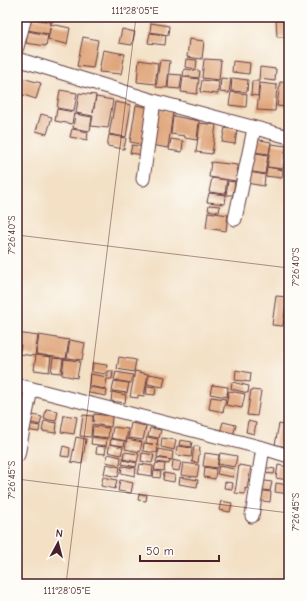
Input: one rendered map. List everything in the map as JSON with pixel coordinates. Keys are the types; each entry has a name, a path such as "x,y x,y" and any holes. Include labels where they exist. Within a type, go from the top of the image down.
{"street":[{"path":"17,47 25,17"},
{"path":"17,59 254,129 289,137"},
{"path":"143,179 154,100"},
{"path":"235,219 254,129"},
{"path":"17,385 289,456"},
{"path":"18,455 31,389"},
{"path":"252,516 263,448"}],"building":[{"path":"32,17 54,17 53,22"},
{"path":"29,18 51,22 49,34 27,30"},
{"path":"276,18 289,18 289,37 277,37"},
{"path":"151,23 169,26 168,35 150,32"},
{"path":"51,24 70,28 67,44 48,40"},
{"path":"122,29 135,32 132,45 119,43"},
{"path":"28,31 48,35 46,46 26,43"},
{"path":"150,33 166,35 165,45 148,43"},
{"path":"83,37 98,40 93,68 77,66"},
{"path":"189,39 204,41 202,59 187,57"},
{"path":"103,50 125,54 121,74 99,72"},
{"path":"186,59 197,60 196,69 185,67"},
{"path":"204,59 221,60 219,80 202,78"},
{"path":"139,60 158,63 155,84 137,82"},
{"path":"160,60 170,61 167,88 156,87"},
{"path":"233,61 250,63 249,74 232,72"},
{"path":"260,67 276,69 275,81 259,79"},
{"path":"184,69 200,71 199,78 183,76"},
{"path":"169,74 182,75 180,89 168,88"},
{"path":"17,77 41,83 36,99 17,93"},
{"path":"183,77 199,79 197,94 181,92"},
{"path":"221,78 231,79 229,93 220,92"},
{"path":"232,78 248,80 247,92 231,91"},
{"path":"202,80 219,82 218,94 200,92"},
{"path":"252,81 259,81 258,96 251,95"},
{"path":"280,82 289,83 288,107 277,106"},
{"path":"260,83 277,85 275,111 257,110"},
{"path":"60,90 77,93 74,111 57,108"},
{"path":"231,92 247,94 246,107 229,105"},
{"path":"79,93 96,95 93,113 96,97 113,100 108,128 91,126 93,116 76,113"},
{"path":"115,102 131,105 126,137 109,134"},
{"path":"136,105 151,108 145,145 130,142"},
{"path":"57,109 74,112 72,124 55,121"},
{"path":"156,109 173,112 168,148 151,145"},
{"path":"41,114 52,117 47,134 36,131"},
{"path":"75,114 92,117 90,131 73,128"},
{"path":"173,116 199,121 197,140 171,134"},
{"path":"200,123 216,125 212,154 196,152"},
{"path":"225,128 237,130 235,144 222,142"},
{"path":"72,129 88,132 87,140 70,137"},
{"path":"109,135 126,138 124,149 107,146"},
{"path":"171,139 183,141 182,152 169,150"},
{"path":"255,139 271,142 269,154 253,152"},
{"path":"271,144 286,146 283,169 267,167"},
{"path":"132,145 144,147 143,155 130,153"},
{"path":"251,152 268,155 265,174 248,171"},
{"path":"211,162 238,165 236,181 209,177"},
{"path":"267,167 283,170 282,178 265,176 264,186 246,183 248,172 266,175"},
{"path":"212,178 227,180 225,194 209,192"},
{"path":"228,181 235,182 233,195 226,195"},
{"path":"209,193 226,195 225,204 207,202"},
{"path":"209,205 220,206 219,212 208,210"},
{"path":"208,212 228,215 226,231 206,228"},
{"path":"276,296 287,297 283,326 272,325"},
{"path":"17,333 38,336 35,356 19,354 21,345 17,345"},
{"path":"39,335 69,340 66,359 36,354"},
{"path":"70,340 85,343 82,360 67,358"},
{"path":"36,355 51,357 49,372 34,370"},
{"path":"119,357 136,360 134,372 117,369"},
{"path":"53,358 63,359 61,373 51,372"},
{"path":"64,359 80,361 77,378 62,375"},
{"path":"93,363 107,365 106,374 92,372"},
{"path":"236,370 251,373 250,382 235,380"},
{"path":"108,371 113,371 112,379 107,379 105,389 89,386 90,374 108,377"},
{"path":"135,371 148,374 144,396 138,395 138,398 130,397"},
{"path":"116,372 133,375 131,383 114,380"},
{"path":"149,374 165,377 163,387 147,384"},
{"path":"114,381 129,383 127,393 112,391"},
{"path":"232,382 249,386 248,393 231,389"},
{"path":"212,385 228,387 227,397 210,394"},
{"path":"147,386 156,387 155,395 146,394"},
{"path":"89,387 107,390 106,396 89,393"},
{"path":"17,390 25,391 22,406 17,405"},
{"path":"251,390 261,391 257,416 247,415"},
{"path":"229,391 245,394 242,408 226,405"},
{"path":"112,392 126,395 125,403 111,401"},
{"path":"211,397 226,399 223,412 209,409"},
{"path":"46,409 58,411 56,421 44,419"},
{"path":"28,414 42,417 40,425 27,422"},
{"path":"94,414 112,416 111,427 92,424 91,437 80,436 83,415 93,416 93,422"},
{"path":"64,415 77,417 74,434 61,432"},
{"path":"44,421 57,423 56,433 42,431"},
{"path":"248,421 256,423 254,434 246,432"},
{"path":"223,422 236,425 233,436 220,432"},
{"path":"131,423 146,426 143,440 128,438"},
{"path":"27,424 40,426 39,432 26,430"},
{"path":"279,424 289,426 289,447 275,445"},
{"path":"93,426 109,428 108,438 92,436"},
{"path":"113,427 128,429 126,441 111,438"},
{"path":"150,428 161,430 159,438 148,436"},
{"path":"76,437 86,439 82,464 71,462"},
{"path":"92,437 107,439 106,446 91,444"},
{"path":"147,437 158,439 157,445 146,443"},
{"path":"162,438 176,440 174,450 161,447"},
{"path":"111,439 125,441 124,446 110,444"},
{"path":"127,439 142,442 140,452 125,449"},
{"path":"180,440 192,442 191,447 179,445"},
{"path":"144,443 158,445 157,453 143,451"},
{"path":"110,444 123,447 121,455 108,452"},
{"path":"63,446 70,448 69,457 61,456"},
{"path":"97,446 106,447 105,454 96,453"},
{"path":"177,446 192,448 191,457 176,455"},
{"path":"194,446 200,447 198,463 192,462"},
{"path":"159,449 173,452 172,460 157,457"},
{"path":"124,452 139,454 137,462 123,459"},
{"path":"142,453 154,455 152,463 141,461"},
{"path":"205,453 219,455 217,468 203,466"},
{"path":"220,453 237,456 235,467 218,464"},
{"path":"108,454 121,457 120,465 106,462"},
{"path":"157,458 170,460 169,464 156,462"},
{"path":"123,460 137,463 136,467 122,464"},
{"path":"173,460 181,462 179,471 172,470"},
{"path":"156,463 165,464 164,471 154,470"},
{"path":"183,463 199,465 197,477 181,475"},
{"path":"106,464 120,467 118,477 104,474"},
{"path":"140,464 153,466 152,476 138,474"},
{"path":"239,465 251,467 247,489 245,488 245,494 235,493"},
{"path":"278,465 289,467 287,480 276,478"},
{"path":"122,466 136,468 135,476 121,473"},
{"path":"219,466 234,469 233,477 217,474"},
{"path":"205,467 216,469 215,479 204,477"},
{"path":"262,467 275,469 274,474 261,473"},
{"path":"154,471 161,472 160,478 153,477"},
{"path":"164,473 175,475 174,482 163,480"},
{"path":"103,477 117,480 115,489 101,486"},
{"path":"180,477 198,480 197,487 179,484"},
{"path":"120,480 133,483 131,493 118,491"},
{"path":"259,480 272,482 270,491 258,489"},
{"path":"225,482 233,483 232,489 224,488"},
{"path":"276,483 289,485 289,494 275,492"},
{"path":"257,490 271,492 270,502 256,500"},
{"path":"139,494 147,495 146,501 138,500"},
{"path":"221,501 232,503 230,512 219,510"}]}
